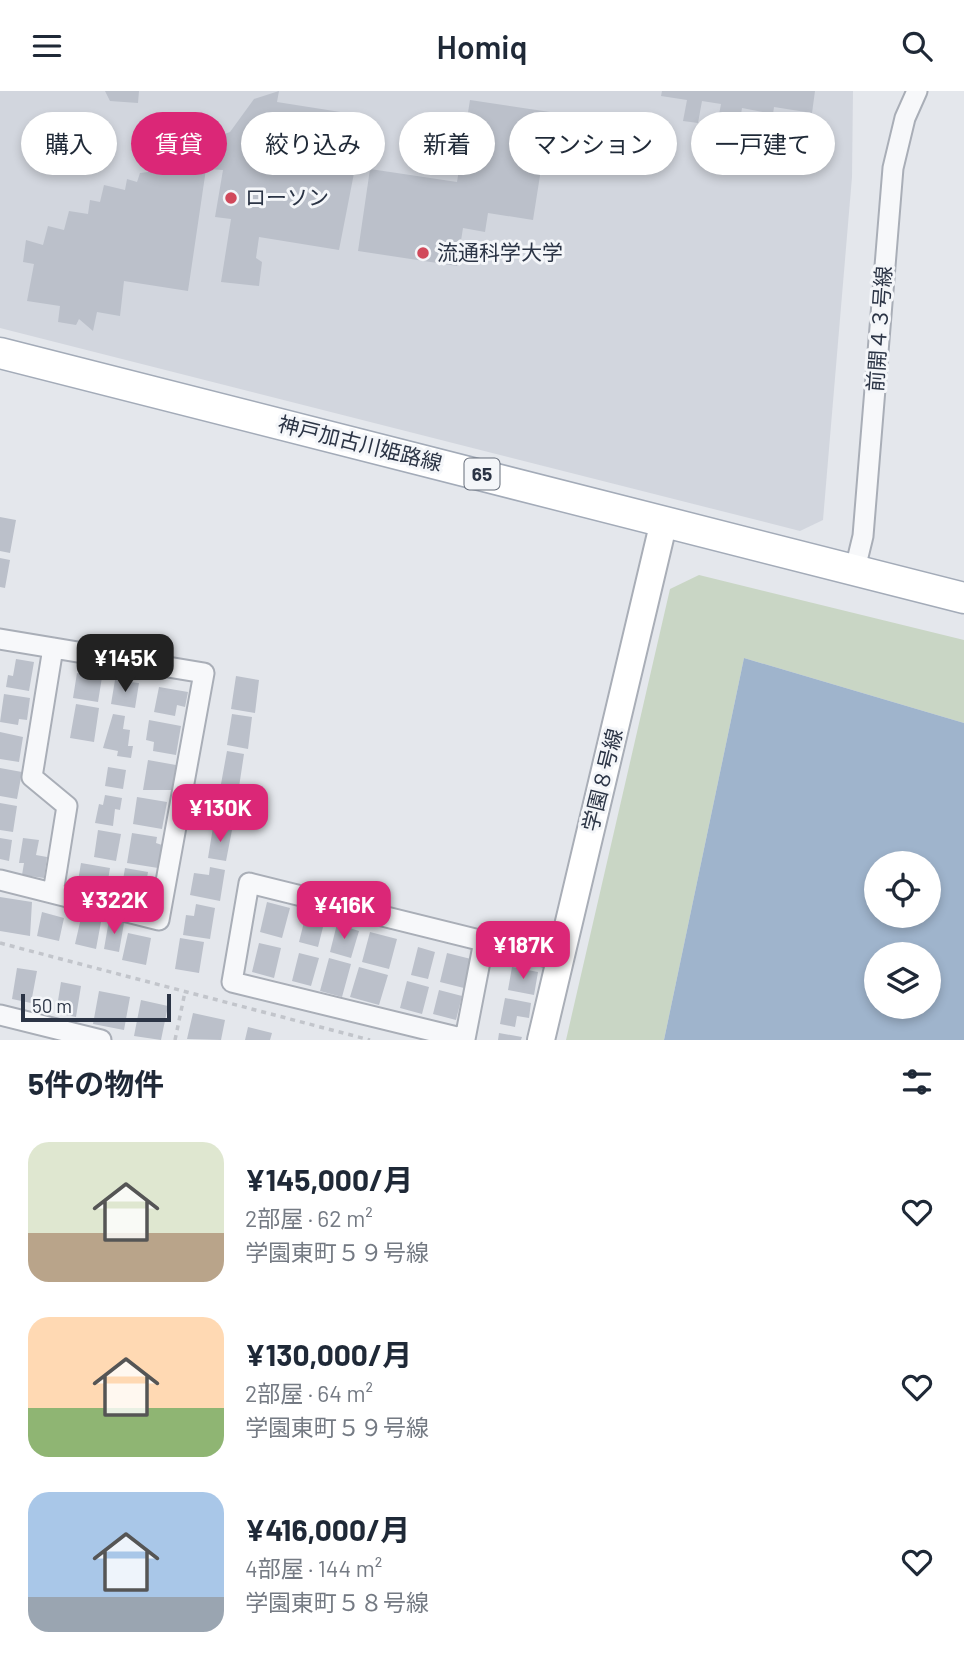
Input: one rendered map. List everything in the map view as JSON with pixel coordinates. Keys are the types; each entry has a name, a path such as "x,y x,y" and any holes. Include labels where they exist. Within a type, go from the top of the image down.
{"main road":[{"name":"神戸加古川姫路線","path":"0,353 964,598"}],"street":[{"name":"前開４３号線","path":"855,569 863,536 894,168 905,118 917,91"},
{"name":"学園８号線","path":"541,1040 664,520"},
{"path":"0,639 204,673 159,920 0,880"},
{"path":"52,893 67,806 32,777 53,648"},
{"path":"484,941 465,1039 232,982 249,883 484,941 560,960"},
{"path":"0,1015 58,1035 101,1040"}],"path":[{"path":"0,943 370,1040"},
{"path":"175,1040 185,992"}],"shaded area":[{"name":"流通科学大学","path":"0,91 853,91 852,177 823,520 800,531 0,328"}],"green space":[{"path":"699,575 964,640 964,723 744,658 664,1040 566,1040 670,589"}],"water":[{"path":"744,658 964,723 964,1040 664,1040"}],"building":[{"path":"105,91 139,91 138,103 110,101"},
{"path":"279,91 277,102 340,112 245,112 254,99"},
{"path":"662,91 815,91 812,112 774,107 773,112 742,108 741,112 720,112 721,104 702,101 700,112 691,112 691,122 683,121 687,100 661,96"},
{"path":"470,100 550,112 509,112 509,175 540,175 533,220 488,213 485,232 463,228 457,266 358,251 369,175 385,175 385,171 457,182 458,175 495,175 495,112 468,112"},
{"path":"241,117 241,175 354,175 339,250 259,237 256,258 262,262 259,286 221,282 231,219 215,217 222,175 227,175 227,133"},
{"path":"139,175 205,175 188,291 124,281 120,316 97,312 93,331 79,319 76,325 58,322 60,306 27,301 34,264 23,262 26,240 43,245 48,226 64,230 69,211 88,214 90,200 100,202 104,185 125,190 127,179 137,182"},
{"path":"0,517 16,520 10,553 0,551"},
{"path":"0,558 10,560 5,588 0,587"},
{"path":"16,659 34,662 29,691 6,687 8,675 13,676"},
{"path":"77,673 102,677 98,702 73,698"},
{"path":"236,676 259,680 255,713 231,709"},
{"path":"115,680 139,683 135,708 111,704"},
{"path":"159,687 188,692 185,707 177,705 175,716 154,712"},
{"path":"4,694 30,698 27,720 19,719 18,725 0,722"},
{"path":"76,704 99,708 94,742 70,738"},
{"path":"113,714 125,716 123,729 130,730 128,746 133,746 131,758 117,756 118,751 103,748"},
{"path":"232,714 252,717 248,749 227,745"},
{"path":"149,720 181,726 176,755 153,751 154,742 146,740"},
{"path":"0,732 23,737 19,762 0,759"},
{"path":"227,751 244,754 239,787 221,784"},
{"path":"148,760 176,765 172,790 143,790"},
{"path":"108,767 126,770 123,789 105,786"},
{"path":"0,768 22,772 17,799 0,796"},
{"path":"220,792 238,795 232,823 214,819"},
{"path":"105,795 122,798 120,810 115,809 113,826 95,823 99,804 103,805"},
{"path":"137,797 167,802 162,829 133,824"},
{"path":"0,803 17,806 13,832 0,830"},
{"path":"213,827 232,830 226,861 208,858"},
{"path":"98,830 121,834 116,861 94,857"},
{"path":"132,833 157,837 156,843 162,845 158,868 127,863"},
{"path":"0,838 12,840 9,861 0,859"},
{"path":"23,838 39,840 36,855 47,857 44,878 22,875 24,863 19,863"},
{"path":"81,863 110,868 106,892 77,887"},
{"path":"210,867 225,870 220,901 190,895 194,873 209,875"},
{"path":"125,868 148,872 146,884 153,885 149,903 120,898"},
{"path":"0,897 32,902 30,936 0,931"},
{"path":"267,902 290,908 282,938 260,932"},
{"path":"196,904 215,908 210,939 183,935 186,915 194,916"},
{"path":"42,912 64,918 59,941 37,936"},
{"path":"306,914 325,919 318,947 299,942"},
{"path":"81,918 101,922 96,949 75,944"},
{"path":"109,920 124,923 119,952 104,949"},
{"path":"337,924 359,931 351,958 330,952"},
{"path":"370,932 397,939 389,969 362,962"},
{"path":"128,933 151,938 146,965 122,960"},
{"path":"180,938 204,942 199,973 175,969"},
{"path":"259,943 281,948 274,978 252,972"},
{"path":"418,947 435,952 428,979 411,975"},
{"path":"299,953 319,958 311,986 292,981"},
{"path":"447,953 471,959 464,988 440,982"},
{"path":"329,958 351,964 342,997 320,991"},
{"path":"359,967 388,975 379,1005 350,997"},
{"path":"512,967 538,972 534,995 508,990"},
{"path":"17,968 37,971 31,1003 12,999"},
{"path":"407,981 429,987 422,1014 400,1008"},
{"path":"61,982 81,986 76,1017 56,1013"},
{"path":"439,990 462,996 456,1020 433,1014"},
{"path":"99,991 130,997 124,1030 93,1024"},
{"path":"505,998 531,1003 529,1018 517,1016 515,1027 500,1024"},
{"path":"141,1000 168,1006 161,1040 134,1036"},
{"path":"193,1013 225,1020 221,1040 187,1039"},
{"path":"248,1027 272,1033 270,1040 245,1040"},
{"path":"499,1033 522,1037 521,1040 498,1040"}],"place":[{"name":"ローソン","path":"231,198"},
{"name":"流通科学大学","path":"423,253"}]}
